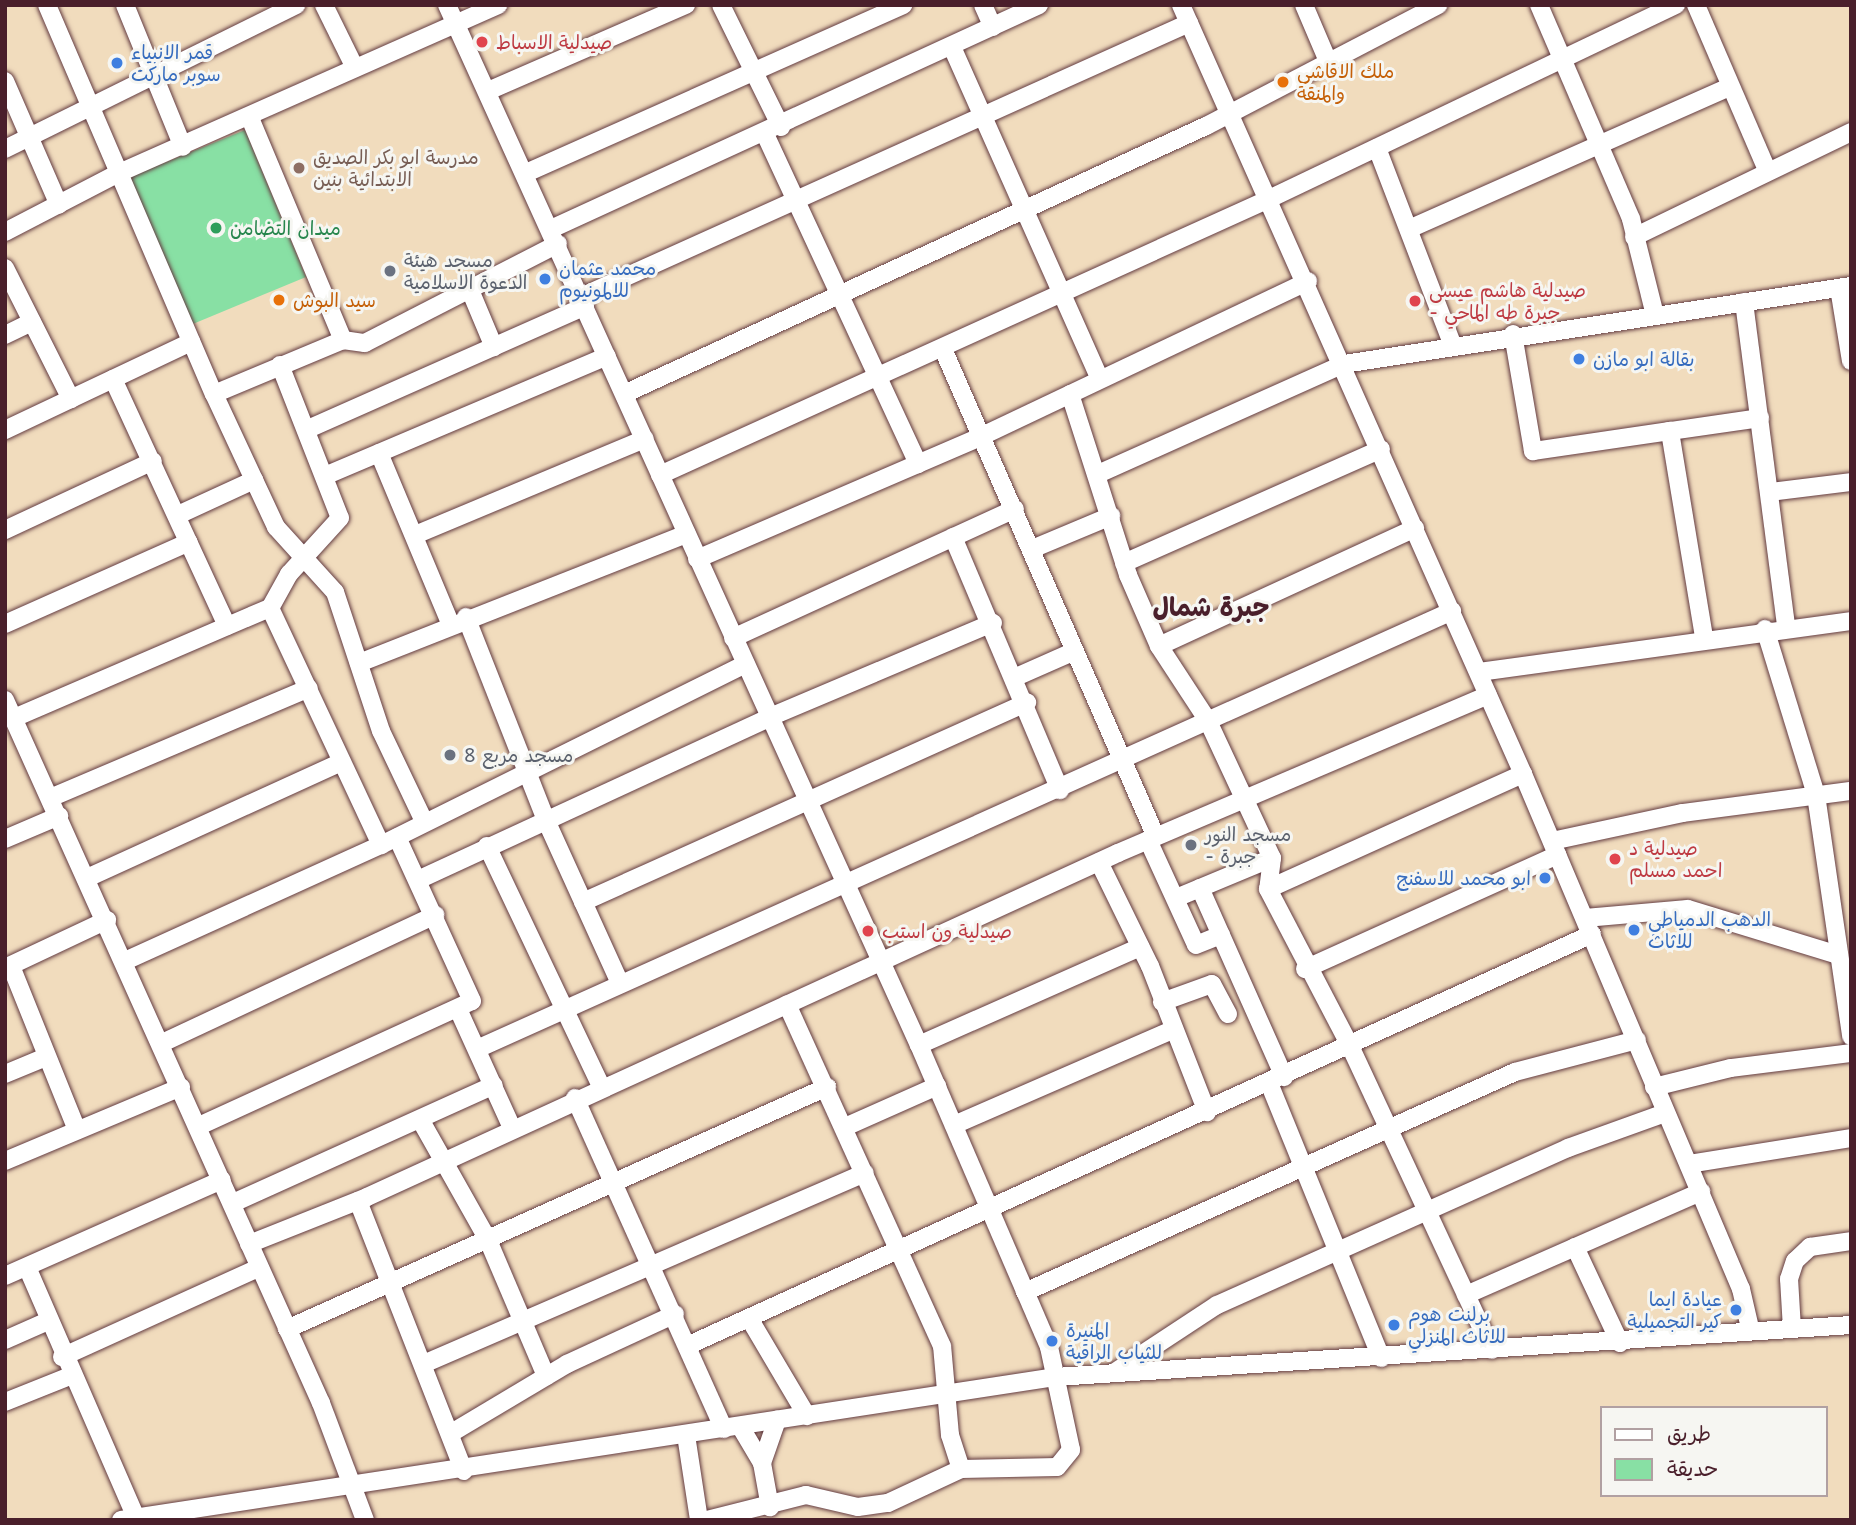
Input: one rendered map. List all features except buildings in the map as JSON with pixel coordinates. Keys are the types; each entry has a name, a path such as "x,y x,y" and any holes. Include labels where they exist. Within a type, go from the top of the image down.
{"street":[{"path":"47,5 191,342 276,527 335,592 381,731 424,821"},
{"path":"125,5 183,147"},
{"path":"5,149 153,79 296,5"},
{"path":"324,5 355,68"},
{"path":"447,5 526,173 697,559 954,1125 1025,1292 1056,1377 1071,1450 1066,1459 1043,1469 961,1469 888,1503 858,1507 806,1495 770,1507 706,1520"},
{"path":"6,230 119,173 250,118 498,5"},
{"path":"488,91 686,5"},
{"path":"721,5 755,72 796,203 918,464"},
{"path":"526,173 903,5"},
{"path":"983,5 993,27"},
{"path":"214,394 344,340 365,343 470,289 554,237 1039,5"},
{"path":"1181,5 1308,281 1589,926 1654,1087 1701,1192 1750,1328"},
{"path":"1304,5 1327,59"},
{"path":"624,394 1230,110 1438,5"},
{"path":"1539,5 1601,145 1634,237 1655,315"},
{"path":"660,475 880,378 1269,199 1676,5"},
{"path":"1696,5 1767,170"},
{"path":"308,429 494,347 583,302 1189,23"},
{"path":"952,47 1026,205 1100,379"},
{"path":"5,81 59,205"},
{"path":"1409,229 1730,87"},
{"path":"250,118 344,340"},
{"path":"1634,237 1767,170 1851,132"},
{"path":"1377,148 1452,343"},
{"path":"5,268 71,399"},
{"path":"697,559 982,436 1308,281"},
{"path":"1098,474 1344,365 1452,343 1845,287 1851,360"},
{"path":"470,289 494,347"},
{"path":"1744,302 1786,627"},
{"path":"5,334 33,322"},
{"path":"1513,334 1533,451 1760,418"},
{"path":"5,430 191,342"},
{"path":"943,349 1015,509 1122,761 1196,945 1221,935"},
{"path":"327,475 607,356"},
{"path":"199,1126 458,1009 473,996 418,880 389,841 342,762 270,608 271,598 338,527 327,475 281,365"},
{"path":"113,379 227,625"},
{"path":"1070,394 1098,474 1124,563 1159,646 1208,721 1272,858 1268,889 1305,969 1351,1048 1492,1350"},
{"path":"1670,431 1704,637"},
{"path":"415,535 645,439"},
{"path":"1124,563 1381,449"},
{"path":"379,453 415,535 529,768 545,818 620,983"},
{"path":"5,530 153,461"},
{"path":"178,515 254,480"},
{"path":"1770,492 1851,482"},
{"path":"733,638 1015,509"},
{"path":"1032,549 1111,516"},
{"path":"1159,646 1415,528"},
{"path":"359,663 458,620 686,534"},
{"path":"953,537 1027,702 1060,790"},
{"path":"5,624 189,542"},
{"path":"14,718 270,608"},
{"path":"477,1049 845,883 1060,790 1452,611"},
{"path":"1479,672 1704,637 1851,621"},
{"path":"418,880 545,818 770,717 993,623"},
{"path":"1765,629 1816,795 1843,960 1851,1036"},
{"path":"1016,677 1075,651"},
{"path":"125,961 389,841 529,768 746,664"},
{"path":"50,798 309,688"},
{"path":"249,1244 358,1201 510,1126 787,1005 1152,838 1244,802 1488,695"},
{"path":"5,700 88,878 233,1203 365,1520"},
{"path":"583,902 1027,702"},
{"path":"88,878 342,762"},
{"path":"1268,889 1523,774"},
{"path":"1305,969 1555,848 1816,795 1851,791"},
{"path":"5,839 59,816"},
{"path":"487,846 601,1086"},
{"path":"1176,898 1272,858"},
{"path":"1099,862 1140,947 1207,1112"},
{"path":"1200,888 1277,1080 1305,1169 1381,1358"},
{"path":"689,1345 1351,1048 1589,926 1688,909 1843,960"},
{"path":"162,1043 435,915"},
{"path":"77,1130 8,967 107,920"},
{"path":"919,1045 1140,947"},
{"path":"1162,1002 1212,984 1228,1014"},
{"path":"787,1005 827,1087 942,1346 946,1393 961,1469"},
{"path":"458,1009 510,1126"},
{"path":"954,1125 1172,1030"},
{"path":"1025,1292 1534,1065 1637,1041"},
{"path":"1654,1087 1731,1068 1851,1053"},
{"path":"5,1074 46,1056"},
{"path":"233,1203 421,1121 494,1085"},
{"path":"845,1128 937,1086"},
{"path":"5,1161 181,1087"},
{"path":"287,1329 827,1087"},
{"path":"575,1098 689,1345 732,1428 762,1463"},
{"path":"1115,1372 1217,1304 1425,1210 1665,1113"},
{"path":"421,1121 440,1160 488,1240 545,1376"},
{"path":"1689,1164 1851,1138"},
{"path":"426,1363 865,1173"},
{"path":"5,1276 222,1180"},
{"path":"1466,1295 1701,1192"},
{"path":"358,1201 426,1363 453,1432 464,1471"},
{"path":"1793,1329 1789,1279 1795,1261 1810,1247 1851,1241"},
{"path":"1575,1247 1620,1343"},
{"path":"27,1267 128,1519 352,1489 1056,1377 1620,1343 1750,1328 1793,1329 1851,1325"},
{"path":"62,1357 260,1267"},
{"path":"453,1432 545,1376 675,1314"},
{"path":"748,1318 807,1416"},
{"path":"5,1340 48,1321"},
{"path":"5,1402 70,1376"},
{"path":"770,1507 762,1463 777,1420"},
{"path":"686,1435 699,1520"}],"green space":[{"name":"ميدان التضامن","path":"245,130 306,277 188,326 127,178"}],"place":[{"name":"صيدلية الاسباط","path":"482,42"},
{"name":"قمر الانبياء سوبر ماركت","path":"117,63"},
{"name":"ملك الاقاشي والمنقة","path":"1283,82"},
{"name":"مدرسة ابو بكر الصديق الابتدائية بنين","path":"299,168"},
{"name":"ميدان التضامن","path":"216,228"},
{"name":"مسجد هيئة الدعوة الاسلامية","path":"390,271"},
{"name":"محمد عثمان للالمونيوم","path":"545,279"},
{"name":"سيد البوش","path":"279,300"},
{"name":"صيدلية هاشم عيسى - جبرة طه الماحي","path":"1415,301"},
{"name":"بقالة ابو مازن","path":"1579,359"},
{"name":"مسجد مربع 8","path":"450,755"},
{"name":"مسجد النور - جبرة","path":"1191,845"},
{"name":"صيدلية د احمد مسلم","path":"1615,859"},
{"name":"ابو محمد للاسفنج","path":"1545,878"},
{"name":"الدهب الدمياطي للاثاث","path":"1634,930"},
{"name":"صيدلية ون استب","path":"868,931"},
{"name":"عيادة ايما كير التجميلية","path":"1736,1310"},
{"name":"برلنت هوم للاثاث المنزلي","path":"1394,1325"},
{"name":"المنيرة للثياب الراقية","path":"1052,1341"}],"district":[{"name":"جبرة شمال","path":"1211,606"}]}
